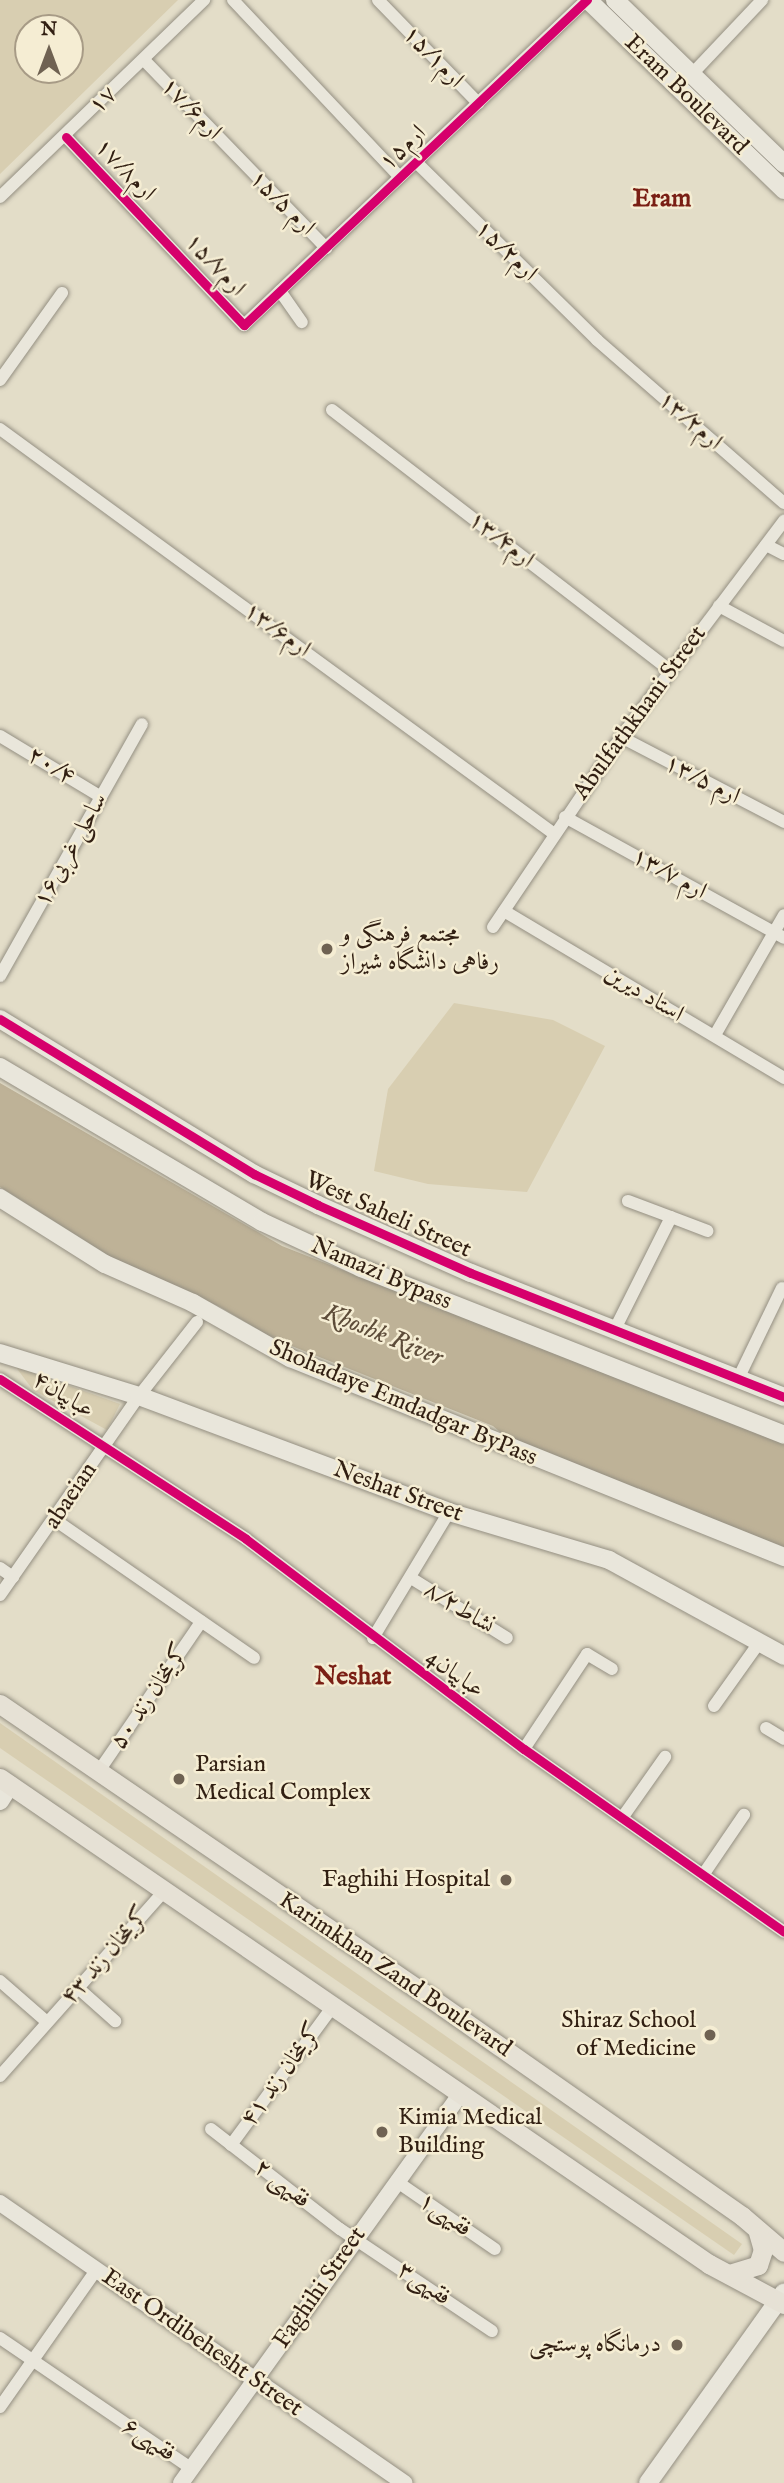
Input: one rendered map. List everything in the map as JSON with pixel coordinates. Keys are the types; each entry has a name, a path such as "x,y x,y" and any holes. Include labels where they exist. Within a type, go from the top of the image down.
{"main road":[{"name":"Eram Boulevard","path":"588,0 784,190"},
{"name":"Eram Boulevard","path":"615,0 784,164"},
{"name":"West Saheli Street","path":"0,1019 254,1174 471,1273 783,1395"},
{"name":"Namazi Bypass","path":"0,1068 262,1223 361,1268 784,1434"},
{"name":"Shohadaye Emdadgar ByPass","path":"0,1198 105,1264 193,1303 290,1358 784,1557"},
{"name":"Neshat Street","path":"0,1353 139,1396 449,1512 609,1560 784,1656"},
{"name":"Karimkhan Zand Boulevard","path":"0,1704 437,2002 741,2216 758,2233 784,2252"},
{"path":"3,1788 163,1891 729,2274 782,2299 648,2483"},
{"path":"729,2274 758,2265 763,2250 758,2233"}],"street":[{"name":"۱۷","path":"0,197 66,137 204,0"},
{"path":"233,0 309,86 400,177"},
{"name":"ارم۱۵/۱","path":"378,0 478,103"},
{"name":"ارم۱۵","path":"244,325 588,0"},
{"path":"692,74 762,0"},
{"name":"ارم۱۷/۶","path":"144,60 238,159"},
{"name":"ارم۱۷/۸","path":"66,137 157,231"},
{"name":"ارم ۱۵/۵","path":"238,159 326,248"},
{"name":"۱۵/۲ارم","path":"416,162 597,340"},
{"name":"ارم۱۵/۷","path":"157,231 244,325"},
{"path":"280,291 302,322"},
{"path":"0,380 62,293"},
{"name":"۱۳/۲ارم","path":"597,340 784,503"},
{"name":"۱۳/۴ارم","path":"332,410 671,671"},
{"name":"۱۳/۶ارم","path":"0,429 553,833"},
{"name":"Abulfathkhani Street","path":"493,927 553,833 621,737 784,521"},
{"path":"766,545 784,554"},
{"path":"719,607 784,641"},
{"name":"ساحلی غربی۱۶","path":"0,976 142,724"},
{"name":"۲۰/۴","path":"0,736 101,797"},
{"name":"۱۳/۵ ارم","path":"621,737 784,822"},
{"name":"۱۳/۷ ارم","path":"565,817 779,935"},
{"name":"استاد دیرین","path":"504,911 784,1077"},
{"path":"715,1035 779,935 784,915"},
{"path":"628,1200 707,1231"},
{"path":"614,1331 671,1217"},
{"path":"738,1379 782,1288"},
{"name":"abaeian","path":"0,1595 55,1520 139,1396 197,1322"},
{"name":"عباییان۴","path":"0,1379 106,1444"},
{"name":"عباییان4","path":"106,1444 246,1539 373,1639 784,1932"},
{"path":"373,1639 449,1512"},
{"path":"55,1520 254,1658"},
{"path":"0,1568 13,1577"},
{"name":"نشاط۸/۲","path":"411,1578 507,1637"},
{"name":"کریمخان زند ۵۰","path":"99,1771 201,1622"},
{"path":"714,1706 759,1643"},
{"path":"524,1749 587,1654 612,1669"},
{"path":"766,1727 784,1739"},
{"path":"622,1818 665,1757"},
{"path":"704,1875 744,1815"},
{"name":"کریمخان زند ۴۳","path":"0,2076 163,1891"},
{"path":"0,1981 47,2022"},
{"path":"78,1988 115,2021"},
{"name":"کریمخان زند ۴۱","path":"231,2144 333,2006"},
{"name":"Faghihi Street","path":"187,2479 355,2238 461,2094"},
{"name":"۲ فقیهی","path":"211,2129 355,2238"},
{"name":"فقیهی۱","path":"396,2181 495,2249"},
{"name":"East Ordibehesht Street","path":"0,2203 404,2483"},
{"name":"فقیهی۳","path":"355,2238 492,2331"},
{"path":"0,2407 97,2269"},
{"name":"فقیهی۶","path":"0,2339 106,2411 187,2479"}],"shaded area":[{"path":"0,0 178,0 0,174"},
{"path":"454,1003 553,1020 605,1046 527,1192 428,1184 374,1171 388,1089"},
{"path":"15,1366 120,1404 107,1430 33,1390"},
{"path":"0,1723 742,2244 734,2255 0,1748"}],"water":[{"name":"Khoshk River","path":"0,1083 282,1246 784,1444 784,1547 513,1443 493,1426 274,1339 220,1307 117,1261 0,1187"}],"cycle path":[{"path":"66,137 244,325 587,0"},
{"path":"0,1019 254,1174 318,1205 471,1273 784,1397"},
{"path":"0,1379 246,1539 524,1749 784,1932"}],"place":[{"name":"مجتمع فرهنگی و رفاهی دانشگاه شیراز","path":"327,949"},
{"name":"Parsian Medical Complex","path":"179,1779"},
{"name":"Faghihi Hospital","path":"506,1880"},
{"name":"Shiraz School of Medicine","path":"710,2035"},
{"name":"Kimia Medical Building","path":"382,2132"},
{"name":"درمانگاه پوستچی","path":"677,2345"}],"district":[{"name":"Eram","path":"662,199"},
{"name":"Neshat","path":"353,1677"}]}
